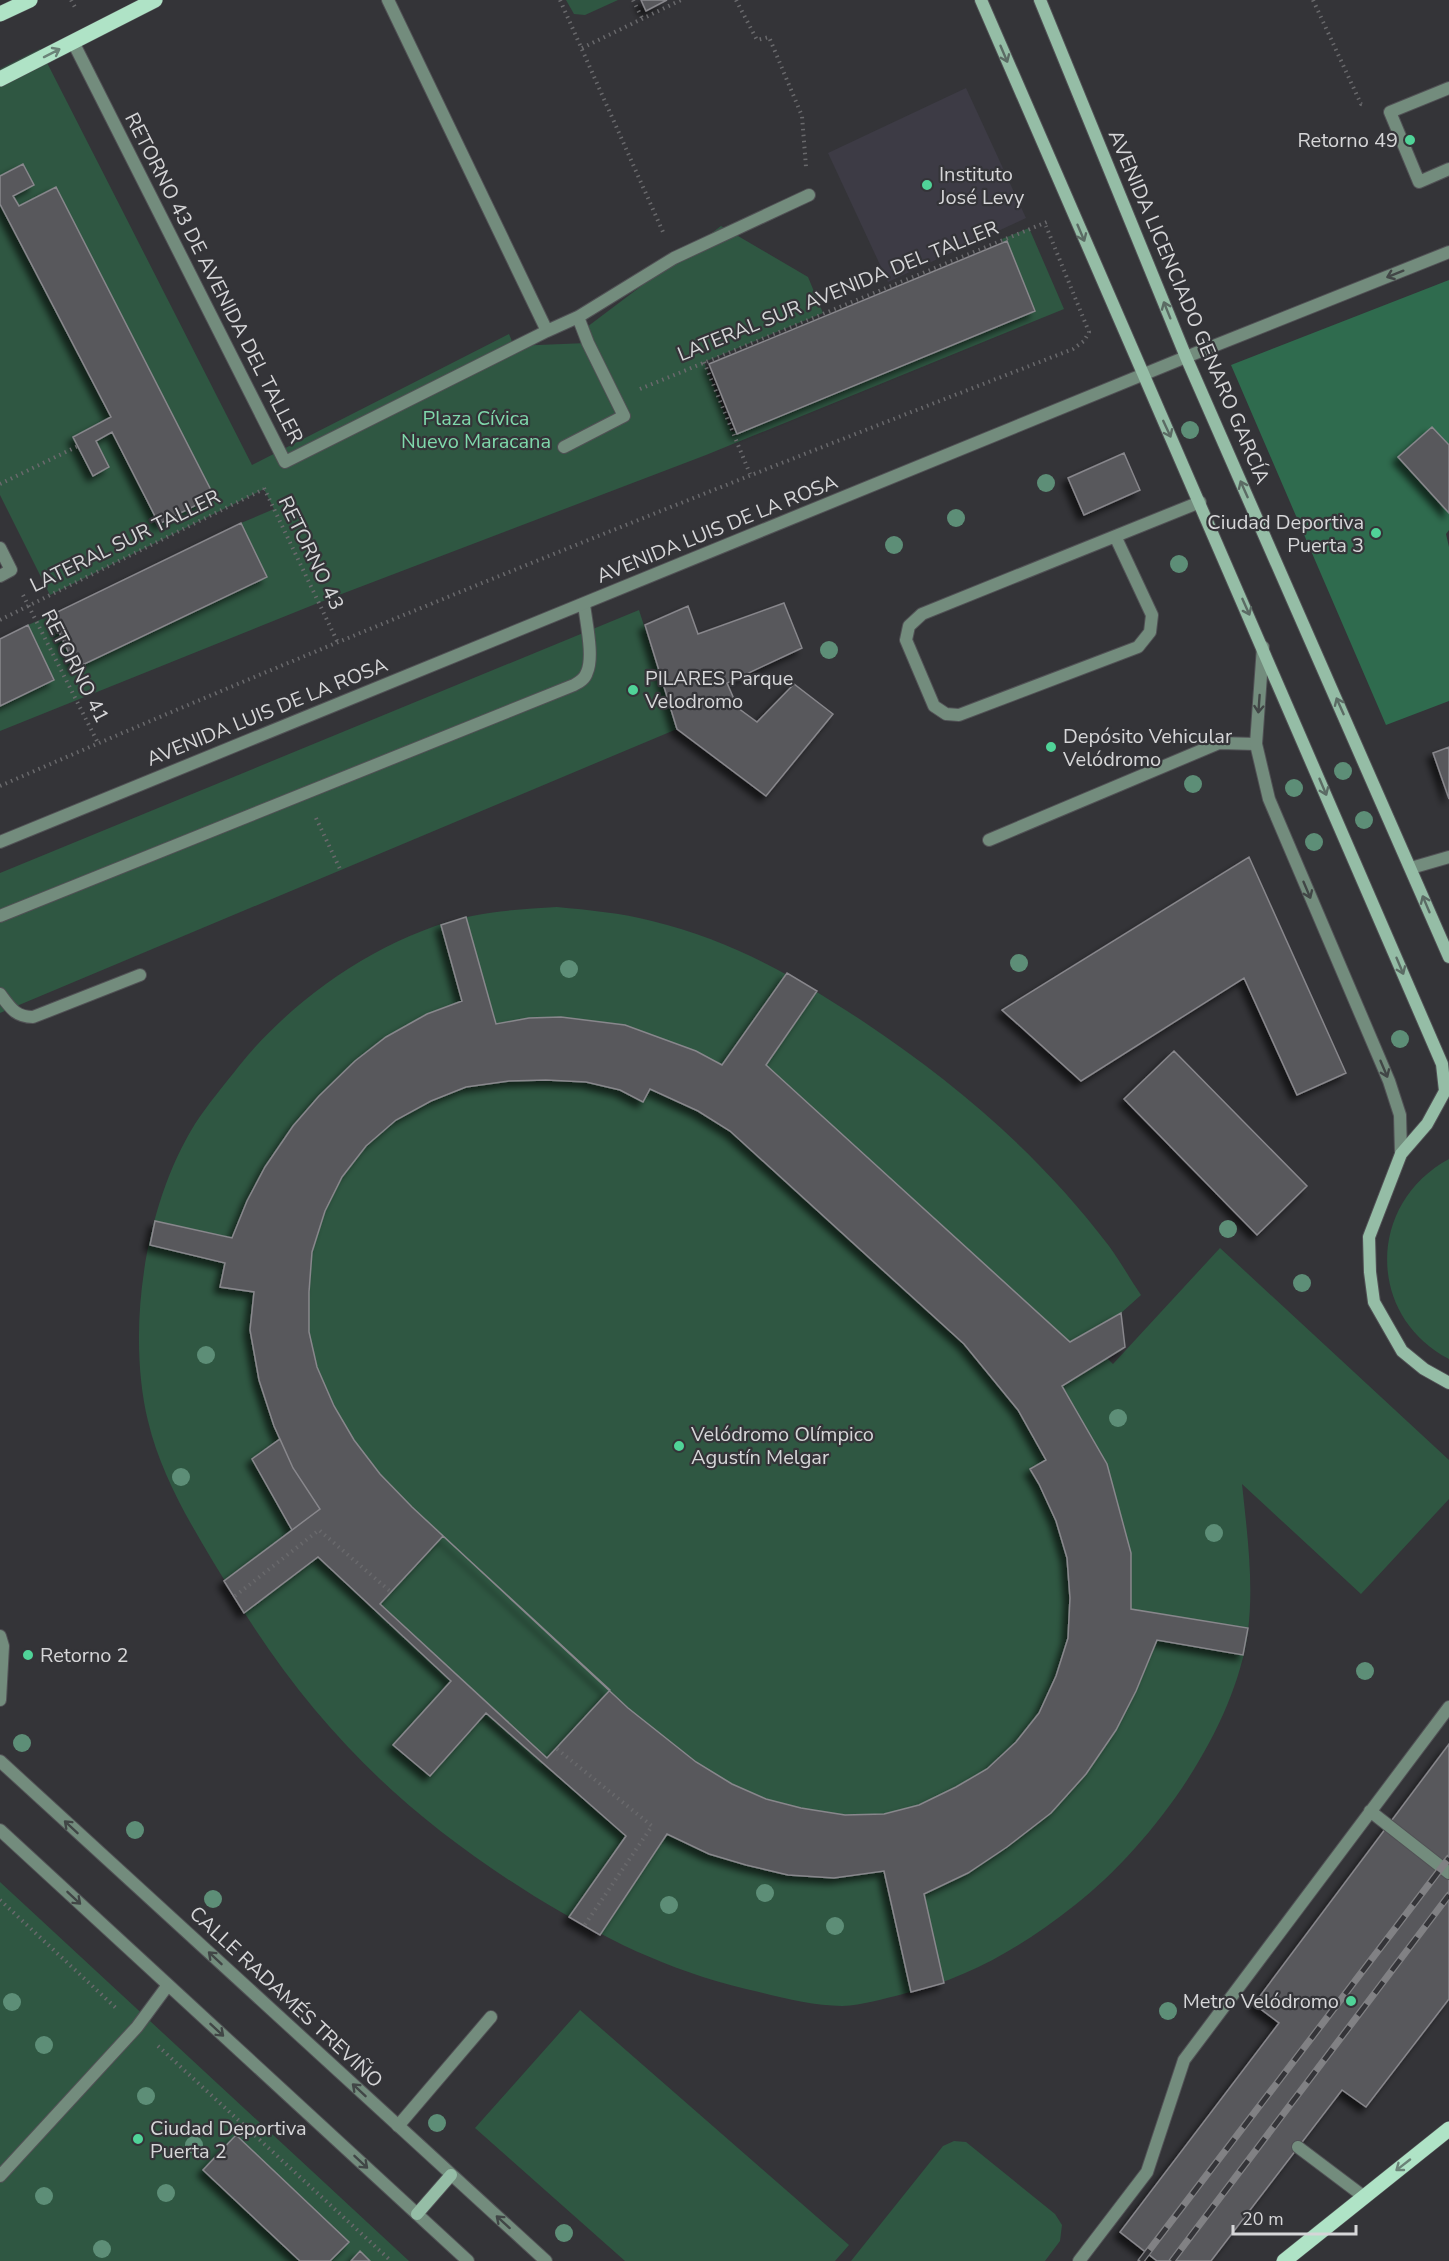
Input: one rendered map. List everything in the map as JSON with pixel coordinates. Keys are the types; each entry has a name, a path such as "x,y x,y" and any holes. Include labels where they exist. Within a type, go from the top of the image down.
{"main road":[{"path":"0,15 30,0"},
{"path":"0,79 155,0"},
{"path":"1284,2261 1449,2128"}],"street":[{"path":"388,0 547,331"},
{"path":"981,0 1143,376 1263,646 1442,1064 1444,1091 1427,1124 1401,1154 1369,1237 1374,1302 1402,1351 1424,1369 1449,1383"},
{"name":"AVENIDA LICENCIADO GENARO GARCÍA","path":"1040,0 1186,357 1449,957"},
{"name":"RETORNO 43 DE AVENIDA DEL TALLER","path":"73,42 285,462 578,317 674,258 809,195"},
{"path":"1449,88 1390,112 1419,182 1449,169"},
{"name":"AVENIDA LUIS DE LA ROSA","path":"0,842 1186,357 1449,252"},
{"path":"564,447 624,416 588,343 578,317"},
{"path":"1116,538 1152,615 1150,632 1138,646 959,715 946,714 934,706 906,640 909,626 922,614 1116,538 1200,502"},
{"path":"0,548 6,573"},
{"path":"0,916 574,685 583,680 590,661 584,604"},
{"path":"1263,646 1256,744 1269,799 1389,1081 1400,1115 1401,1154"},
{"path":"989,840 1219,743 1256,744"},
{"path":"1411,868 1449,857"},
{"path":"0,994 15,1013 23,1017 33,1017 140,975"},
{"path":"0,1636 3,1646 0,1700"},
{"path":"1079,2261 1147,2172 1184,2060 1449,1707"},
{"name":"CALLE RADAMÉS TREVIÑO","path":"0,1761 546,2261"},
{"path":"1370,1812 1449,1872"},
{"path":"0,1830 468,2261"},
{"path":"0,2176 137,2027 168,1985"},
{"path":"398,2126 491,2017"},
{"path":"1298,2147 1363,2196"},
{"path":"417,2214 451,2175"}],"path":[{"path":"560,0 674,258"},
{"path":"633,0 642,18"},
{"path":"582,48 681,0"},
{"path":"736,0 757,40 769,37 802,116 809,195"},
{"path":"1313,0 1361,104 1390,112"},
{"name":"LATERAL SUR AVENIDA DEL TALLER","path":"616,400 1072,211"},
{"path":"0,786 338,643 750,474 1073,349 1084,341 1089,332 1044,223"},
{"path":"704,362 750,474"},
{"path":"0,484 78,446"},
{"name":"RETORNO 43","path":"285,462 272,455 264,489 338,643"},
{"name":"LATERAL SUR TALLER","path":"0,620 264,489"},
{"name":"RETORNO 41","path":"6,573 28,606 98,743"},
{"path":"305,793 340,869"},
{"path":"235,1596 319,1530 392,1592"},
{"path":"557,1749 652,1826 584,1926"},
{"path":"0,1900 391,2261"}],"shaded area":[{"name":"Instituto José Levy","path":"966,88 1026,218 888,282 828,153"}],"green space":[{"path":"566,0 618,0 585,15 574,14"},
{"name":"Plaza Cívica Nuevo Maracana","path":"40,49 252,465 509,334 514,346 587,343 583,330 721,226 808,277 823,313 704,362 732,432 1030,309 1002,239 1029,228 1064,309 706,455 318,603 0,731 0,706 54,680 28,625 51,615 77,668 266,577 241,523 274,509 264,489 50,595 0,495 0,69"},
{"name":"Ciudad Deportiva Puerta 3","path":"1449,280 1449,445 1432,427 1398,457 1449,513 1449,530 1446,534 1449,547 1449,701 1386,725 1231,365"},
{"path":"639,610 677,729 0,1013 0,873"},
{"name":"Velódromo Olímpico Agustín Melgar","path":"557,907 617,914 682,929 763,962 814,990 864,1022 932,1070 964,1096 1026,1152 1083,1213 1109,1246 1141,1295 1121,1313 1125,1347 1107,1358 1113,1364 1220,1248 1449,1460 1449,1499 1361,1594 1242,1484 1250,1576 1248,1631 1240,1669 1226,1707 1186,1783 1133,1851 1075,1905 1014,1948 951,1979 880,2000 858,2004 830,2006 806,2002 717,1981 662,1962 585,1926 534,1896 487,1865 403,1800 365,1765 330,1727 296,1687 234,1596 184,1512 163,1467 148,1421 142,1385 139,1347 140,1308 144,1268 163,1191 195,1124 239,1066 286,1016 314,993 375,953 407,937 472,916"},
{"path":"1449,1159 1449,1359 1422,1340 1402,1316 1391,1288 1387,1259 1391,1230 1403,1203 1422,1178"},
{"name":"Ciudad Deportiva Puerta 2","path":"0,1882 409,2261 0,2261"},
{"path":"580,2010 849,2245 835,2261 625,2261 475,2128"},
{"path":"954,2141 966,2142 1055,2214 1062,2225 1060,2241 1045,2261 851,2261 943,2146"}],"building":[{"path":"641,0 667,0 646,11"},
{"path":"23,164 34,185 13,196 19,206 56,187 214,496 159,524 112,432 96,441 109,467 93,476 73,437 111,417 0,204 0,176"},
{"path":"1007,241 1035,311 737,434 709,364"},
{"path":"1432,427 1449,445 1449,513 1398,457"},
{"path":"1124,453 1140,490 1084,515 1068,478"},
{"path":"241,523 267,577 76,668 51,615"},
{"path":"784,603 802,648 727,683 738,708 757,722 794,684 833,714 766,796 677,729 645,625 688,606 698,634"},
{"path":"28,625 54,680 0,706 0,639"},
{"path":"1449,747 1449,799 1433,753"},
{"path":"1249,857 1346,1073 1297,1095 1244,978 1081,1081 1002,1010"},
{"path":"466,917 496,1024 529,1018 561,1017 625,1025 696,1051 722,1065 787,973 817,991 766,1065 1070,1342 1121,1313 1125,1347 1062,1386 1107,1464 1131,1553 1131,1609 1248,1628 1243,1655 1157,1640 1136,1691 1116,1730 1086,1774 1051,1813 968,1873 924,1894 944,1983 911,1992 884,1871 834,1878 788,1875 709,1854 667,1834 600,1935 569,1917 626,1836 486,1713 430,1776 393,1745 451,1681 318,1557 244,1613 224,1581 320,1509 293,1468 274,1426 259,1380 250,1330 254,1292 220,1287 225,1263 150,1245 155,1221 232,1238 247,1201 265,1167 293,1126 319,1096 355,1061 386,1037 427,1014 462,1001 441,925","holes":["509,1081 586,1082 620,1090 643,1102 650,1089 698,1111 730,1131 964,1344 1018,1410 1046,1460 1030,1469 1056,1521 1067,1558 1070,1598 1068,1638 1056,1676 1039,1713 1016,1742 987,1769 956,1787 919,1805 884,1814 845,1815 801,1808 766,1799 732,1784 696,1762 628,1708 412,1507 380,1474 354,1440 334,1406 317,1367 309,1332 312,1252 325,1211 342,1177 366,1146 396,1120 431,1101 466,1087"]},
{"path":"1174,1051 1307,1186 1257,1235 1124,1099"},
{"path":"280,1439 293,1468 320,1509 292,1530 252,1459"},
{"path":"443,1536 610,1690 547,1758 380,1604"},
{"name":"Metro Velódromo","path":"1449,1744 1449,1999 1366,2107 1342,2090 1211,2261 1157,2261 1120,2232 1279,2023 1254,2004"},
{"path":"236,2135 349,2242 330,2261 300,2261 203,2170"},
{"path":"360,2251 370,2261 351,2261"}],"railway":[{"path":"1141,2261 1449,1858"},
{"path":"1172,2261 1449,1895"}],"place":[{"name":"Retorno 49","path":"1410,140"},
{"name":"Instituto José Levy","path":"927,185"},
{"name":"Ciudad Deportiva Puerta 3","path":"1376,533"},
{"name":"PILARES Parque Velodromo","path":"633,690"},
{"name":"Depósito Vehicular Velódromo","path":"1051,747"},
{"name":"Velódromo Olímpico Agustín Melgar","path":"679,1446"},
{"name":"Retorno 2","path":"28,1655"},
{"name":"Metro Velódromo","path":"1351,2001"},
{"name":"Ciudad Deportiva Puerta 2","path":"138,2139"}]}
